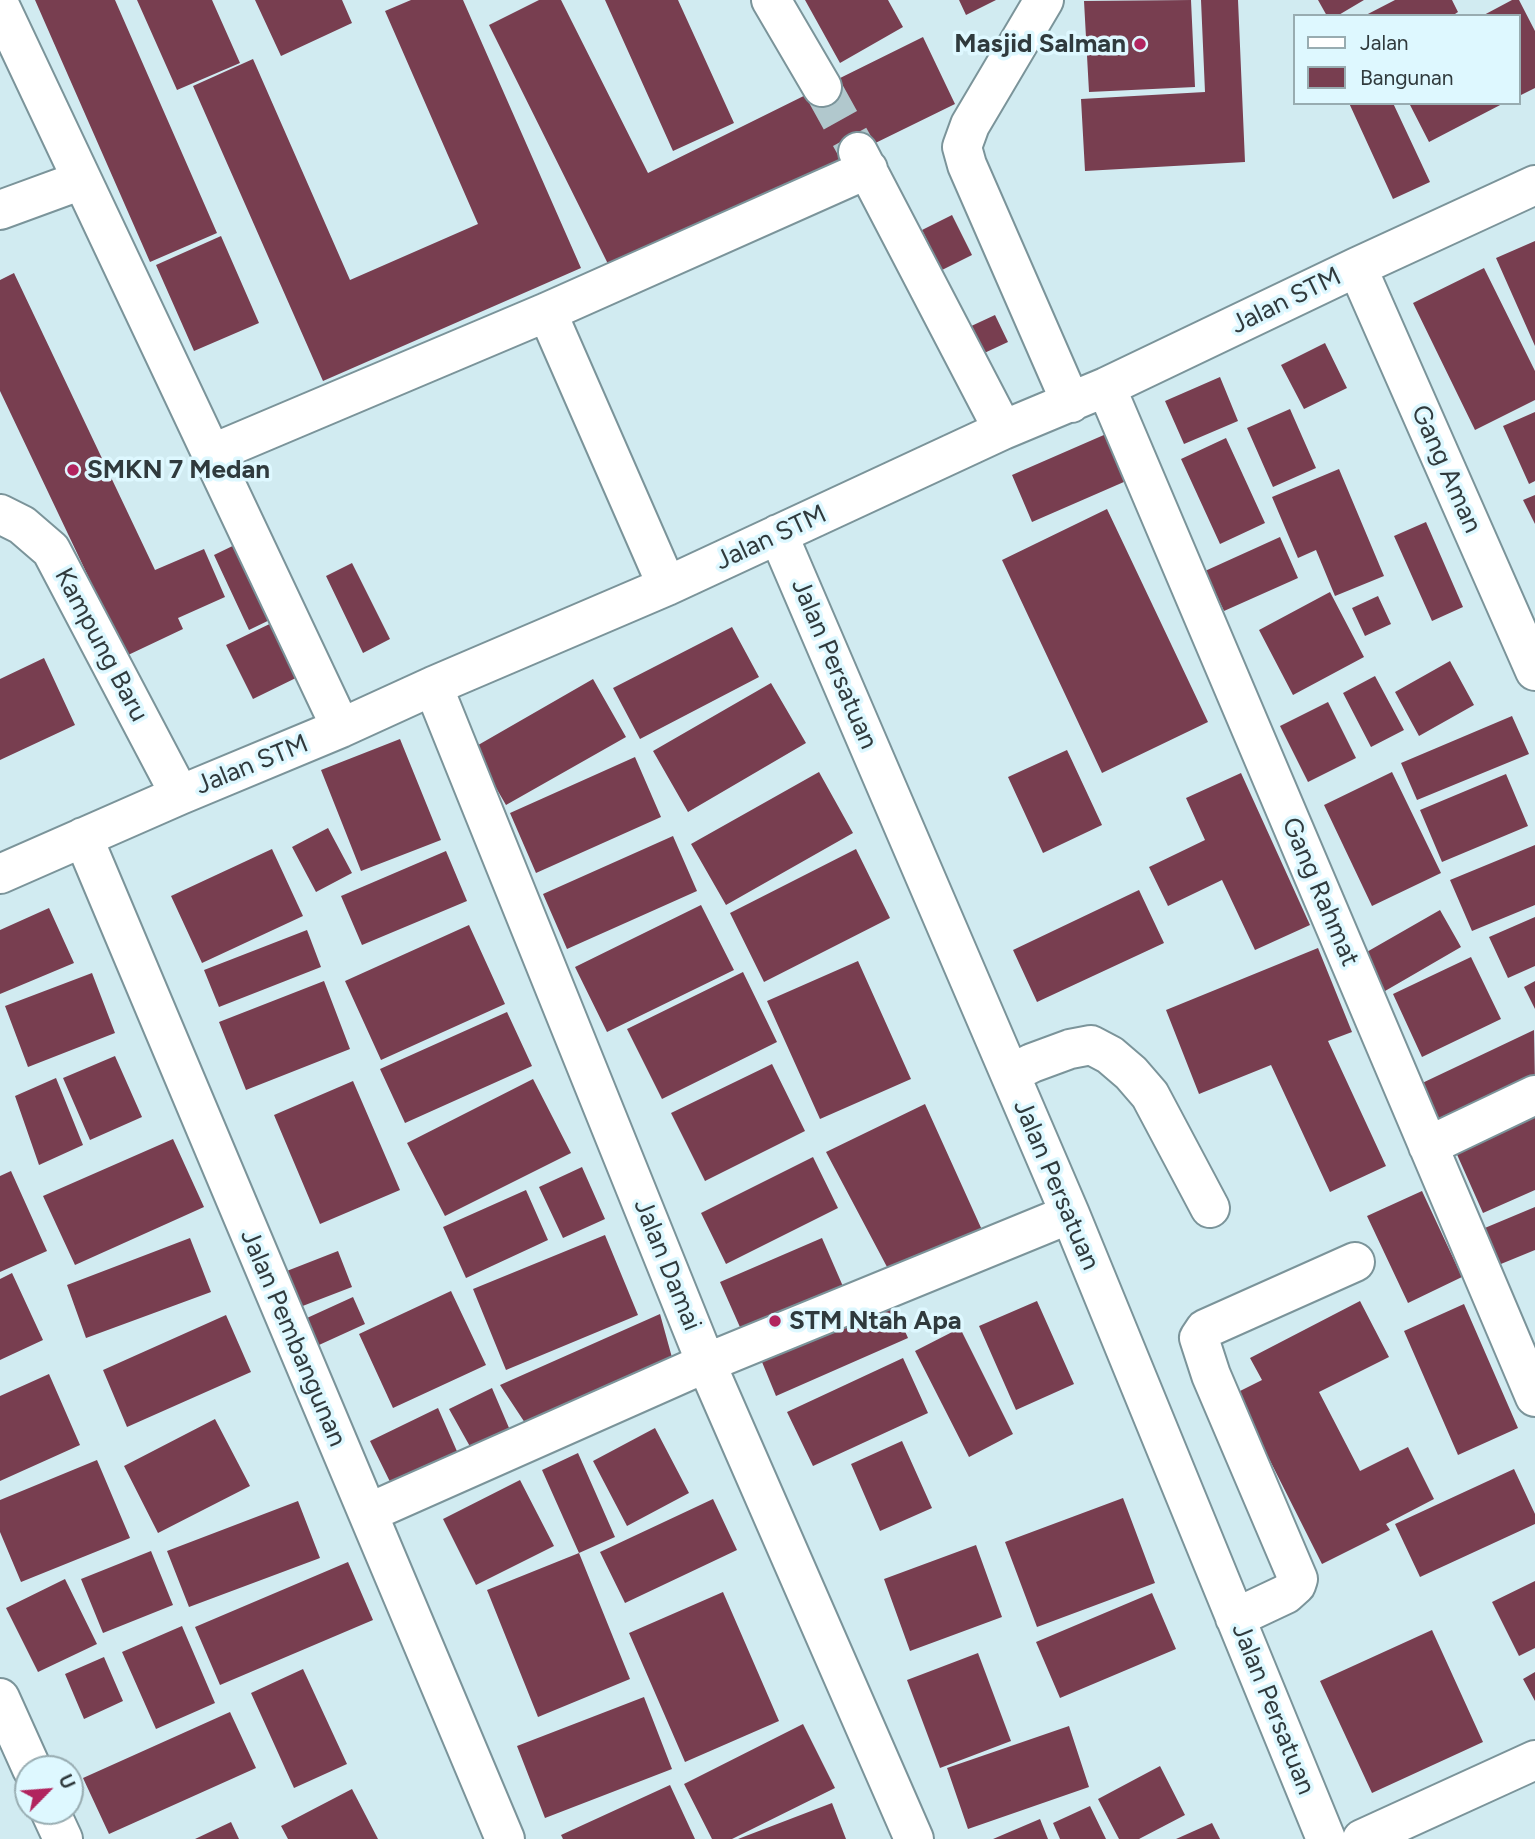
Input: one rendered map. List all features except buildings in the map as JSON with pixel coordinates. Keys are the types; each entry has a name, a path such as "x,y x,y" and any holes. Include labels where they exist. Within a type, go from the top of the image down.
{"street":[{"path":"771,0 822,87"},
{"path":"1044,0 970,125 962,147 967,165 1071,402"},
{"path":"0,7 341,728"},
{"path":"211,454 547,312 863,161 1003,430"},
{"path":"0,210 82,180"},
{"name":"Jalan STM","path":"0,874 667,586 1003,430 1106,387 1535,185"},
{"name":"Gang Aman","path":"1357,267 1535,671"},
{"path":"547,312 667,586"},
{"name":"Gang Rahmat","path":"1106,387 1535,1397"},
{"name":"Kampung Baru","path":"0,514 22,525 51,550 180,795"},
{"name":"Jalan Persatuan","path":"778,534 1070,1214 1326,1839"},
{"name":"Jalan Damai","path":"433,686 706,1363 914,1839"},
{"name":"Jalan Pembangunan","path":"83,837 505,1839"},
{"path":"1010,1074 1070,1049 1091,1045 1110,1055 1131,1073 1150,1095 1210,1208"},
{"path":"1428,1146 1535,1095"},
{"path":"368,1513 706,1363 1070,1214"},
{"path":"1235,1618 1286,1594 1296,1585 1298,1579 1210,1375 1199,1338 1205,1329 1355,1262"},
{"path":"0,1698 26,1755"},
{"path":"1362,1839 1535,1760"}],"tunnel":[{"path":"822,87 858,152"}],"place":[{"name":"Masjid Salman","path":"1140,44"},
{"name":"SMKN 7 Medan","path":"73,470"},
{"name":"STM Ntah Apa","path":"775,1321"}]}
